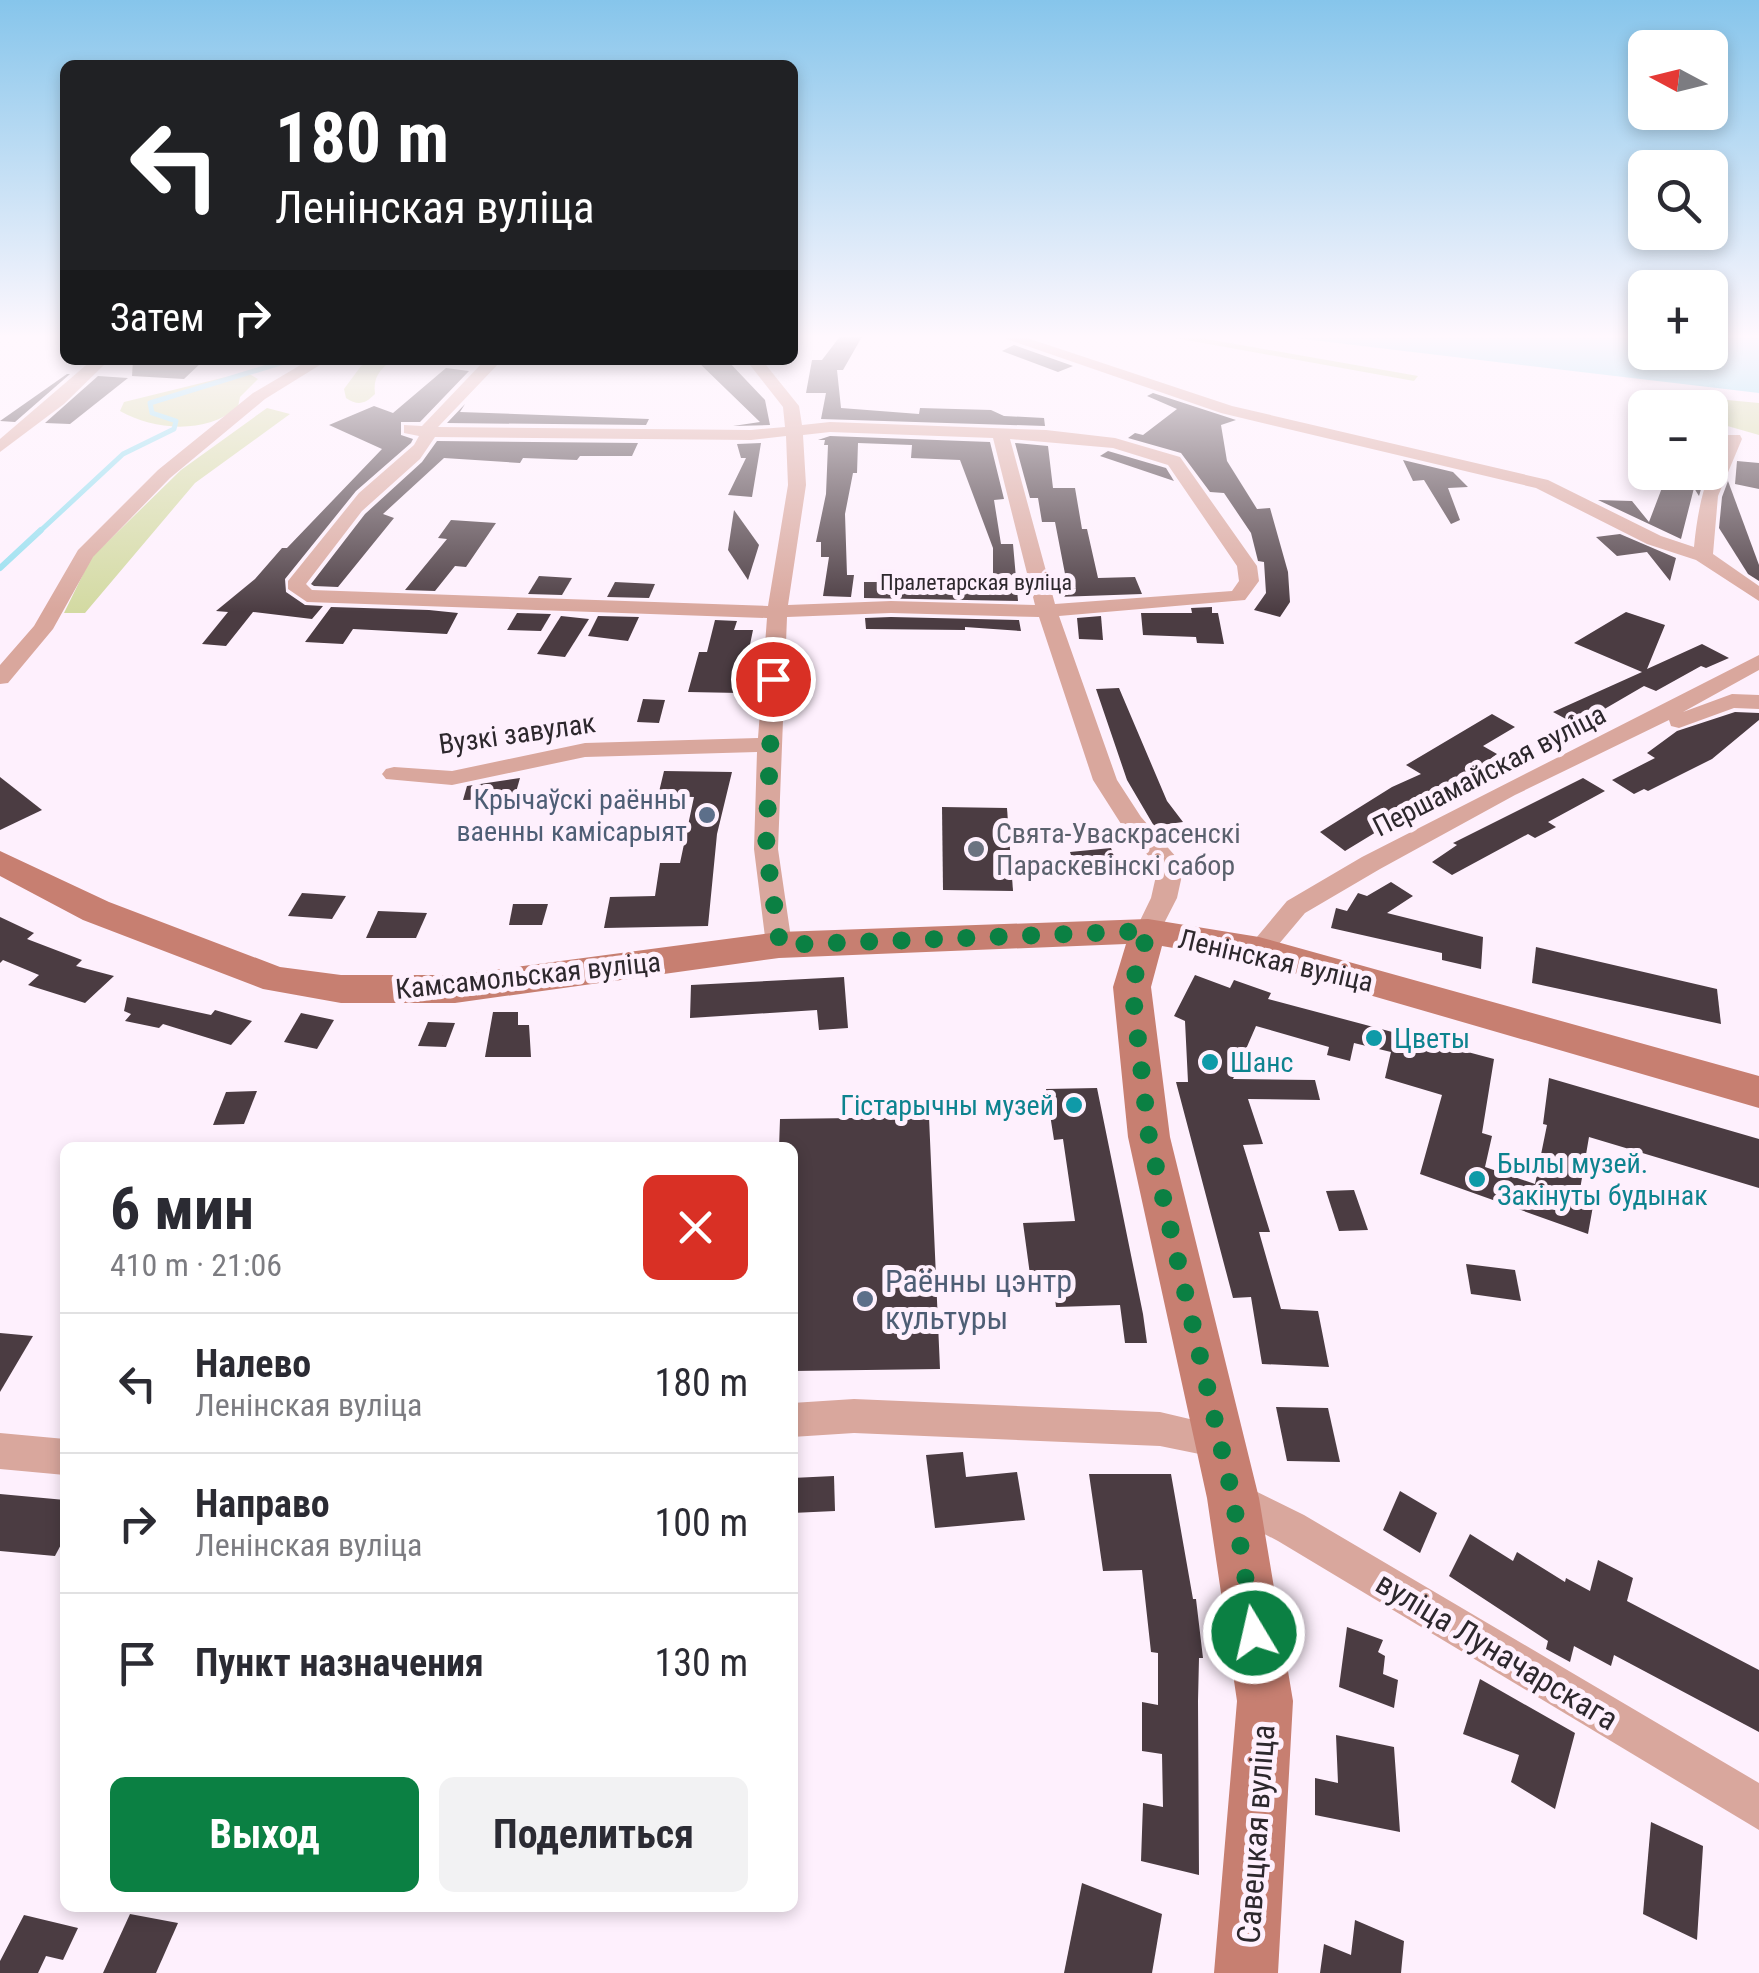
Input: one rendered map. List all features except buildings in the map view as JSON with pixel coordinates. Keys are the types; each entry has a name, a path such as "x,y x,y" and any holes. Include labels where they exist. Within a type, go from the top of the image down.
{"main road":[{"name":"Камсамольская вуліца","path":"0,862 96,911 276,980 341,989 455,989 780,945"},
{"name":"Ленінская вуліца","path":"780,945 1148,931 1260,950 1759,1092"},
{"name":"Савецкая вуліца","path":"1148,931 1132,986 1149,1137 1233,1498 1265,1701 1246,1973"}],"street":[{"path":"0,447 26,427"},
{"path":"0,678 43,629 84,554 164,474 221,427"},
{"path":"430,427 430,432"},
{"path":"780,945 766,849 777,612 797,485 794,427"},
{"path":"1300,427 1542,484 1654,540 1703,556 1759,595"},
{"name":"Пралетарская вуліца","path":"410,429 750,436 830,428 1000,432 1115,442 1174,461 1247,566 1249,581 1238,596 1048,611 891,607 777,612 307,596 295,585 367,495 407,465 429,439 430,432"},
{"path":"1000,432 1048,611 1105,780 1132,822 1171,866 1164,898 1148,931"},
{"path":"1703,556 1704,510 1716,471 1734,439"},
{"name":"Першамайская вуліца","path":"1260,950 1296,907 1507,790 1648,722 1759,661"},
{"path":"1648,722 1677,722 1732,701 1759,702"},
{"name":"Вузкі завулак","path":"394,774 452,778 585,750 769,745"},
{"path":"798,1420 854,1416 1160,1429 1219,1441"},
{"path":"0,1451 60,1457"},
{"name":"вуліца Луначарскага","path":"1233,1498 1291,1528 1759,1808"}],"green space":[{"path":"241,427 272,427 195,483 85,613 64,613 91,558 181,470"},
{"path":"1731,427 1759,427 1759,435"}],"waterway":[{"path":"38,533 123,454 174,427"},
{"path":"0,568 41,530"}],"place":[{"name":"Крычаўскі раённы ваенны камісарыят","path":"707,815"},
{"name":"Свята-Уваскрасенскі Параскевінскі сабор","path":"976,849"},
{"name":"Цветы","path":"1374,1038"},
{"name":"Шанс","path":"1210,1062"},
{"name":"Гістарычны музей","path":"1074,1105"},
{"name":"Былы музей. Закінуты будынак","path":"1477,1179"},
{"name":"Раённы цэнтр культуры","path":"865,1299"}],"route":[{"path":"773,679 766,849 780,945 1148,931 1132,986 1149,1137 1233,1498 1254,1633"}]}
